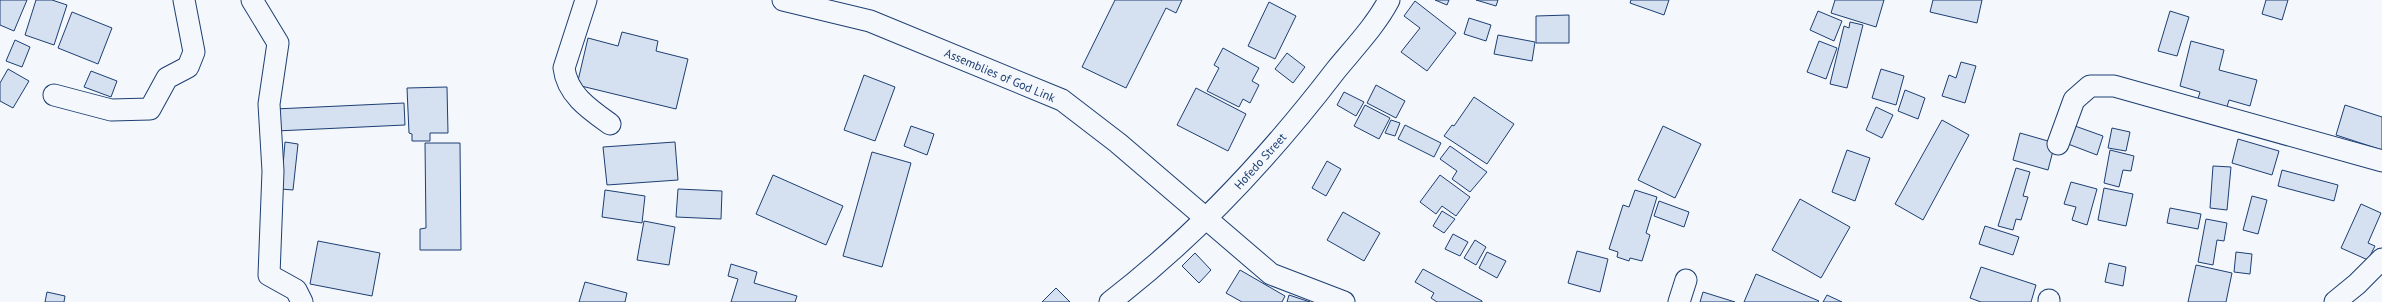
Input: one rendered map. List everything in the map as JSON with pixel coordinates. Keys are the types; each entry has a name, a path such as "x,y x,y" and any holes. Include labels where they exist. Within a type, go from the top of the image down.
{"street":[{"path":"54,95 111,110 150,110 168,78 188,67 194,52 184,0"},
{"path":"252,0 278,43 269,104 273,172 269,275 296,290 302,302"},
{"path":"586,0 564,68 565,79 572,92 586,107 610,124"},
{"name":"Assemblies of God Link","path":"783,0 870,21 1062,100 1118,142 1271,274 1342,302"},
{"name":"Hofedo Street","path":"1110,302 1207,220 1301,116 1389,0"},
{"path":"2058,144 2074,100 2090,86 2114,86 2382,161"},
{"path":"2335,302 2357,284 2382,259"},
{"path":"1679,302 1686,280"}],"building":[{"path":"0,0 27,0 14,31 0,25"},
{"path":"36,0 52,0 67,5 54,45 25,35"},
{"path":"1115,0 1182,0 1176,13 1166,8 1126,88 1082,67"},
{"path":"1435,0 1449,0 1447,5"},
{"path":"1476,0 1498,0 1496,6"},
{"path":"1631,0 1669,0 1664,15 1630,3"},
{"path":"1835,0 1884,0 1876,27 1831,13"},
{"path":"1933,0 1982,0 1977,23 1930,12"},
{"path":"2266,0 2288,0 2282,20 2262,14"},
{"path":"1415,1 1456,33 1427,71 1401,52 1420,28 1404,16"},
{"path":"1269,2 1296,16 1275,59 1248,46"},
{"path":"1818,11 1842,21 1834,41 1810,30"},
{"path":"2170,11 2189,17 2177,56 2158,51"},
{"path":"72,12 112,28 98,64 58,48"},
{"path":"1569,15 1569,43 1536,43 1536,16"},
{"path":"1469,18 1491,25 1486,41 1464,34"},
{"path":"1850,22 1863,25 1847,88 1830,84 1844,26 1849,28"},
{"path":"622,32 658,41 656,51 688,59 676,109 577,85 588,38 618,46"},
{"path":"1498,35 1535,42 1532,61 1494,54"},
{"path":"15,40 30,47 22,67 6,61"},
{"path":"1819,41 1837,48 1826,79 1807,72"},
{"path":"2191,41 2224,50 2219,70 2257,80 2250,106 2229,100 2226,110 2197,102 2200,92 2180,86"},
{"path":"1223,48 1259,68 1252,81 1259,85 1250,103 1243,99 1239,107 1207,91 1219,68 1214,65"},
{"path":"1287,53 1305,67 1293,83 1275,69"},
{"path":"1961,62 1976,66 1965,103 1942,96 1949,75 1956,78"},
{"path":"8,69 29,81 13,108 0,101 0,83"},
{"path":"1881,69 1904,76 1896,105 1872,98"},
{"path":"91,71 117,81 111,97 84,87"},
{"path":"864,75 895,87 875,141 844,130"},
{"path":"1376,85 1405,101 1396,118 1367,103"},
{"path":"447,87 448,133 430,133 430,141 412,141 412,134 409,133 407,88"},
{"path":"1196,88 1246,114 1228,151 1177,125"},
{"path":"1905,90 1925,98 1918,119 1898,111"},
{"path":"1344,92 1364,102 1356,116 1337,105"},
{"path":"1474,97 1514,124 1487,164 1444,136 1452,125 1454,126"},
{"path":"404,103 405,125 276,131 275,109"},
{"path":"1365,105 1390,118 1379,139 1354,126"},
{"path":"2345,105 2382,117 2382,150 2336,135"},
{"path":"1876,107 1893,115 1882,138 1866,130"},
{"path":"1391,120 1400,123 1395,136 1385,133"},
{"path":"1942,120 1969,135 1923,220 1895,204"},
{"path":"1405,125 1441,143 1434,157 1398,139"},
{"path":"911,126 934,134 927,155 904,146"},
{"path":"1663,126 1701,144 1675,198 1638,180"},
{"path":"2075,126 2103,136 2097,155 2068,144"},
{"path":"2112,128 2130,132 2126,151 2108,148"},
{"path":"2020,133 2055,143 2048,170 2013,160"},
{"path":"2238,139 2279,151 2272,175 2232,163"},
{"path":"285,142 298,144 293,190 281,189"},
{"path":"675,142 678,180 607,185 603,147"},
{"path":"425,143 460,143 461,250 420,250 420,229 426,228"},
{"path":"1450,146 1487,172 1470,192 1452,179 1457,171 1440,159"},
{"path":"1847,150 1870,158 1855,201 1832,192"},
{"path":"2110,150 2134,156 2131,171 2123,170 2119,187 2104,183"},
{"path":"872,152 911,163 882,267 843,256"},
{"path":"1327,161 1341,169 1326,196 1312,188"},
{"path":"2213,166 2231,167 2227,210 2210,208"},
{"path":"2016,168 2030,172 2023,196 2028,197 2021,220 2016,219 2013,230 1998,226"},
{"path":"2282,170 2338,185 2334,201 2278,186"},
{"path":"773,175 843,206 826,245 756,214"},
{"path":"1440,175 1470,197 1456,216 1442,206 1436,214 1420,202"},
{"path":"2071,182 2097,189 2087,225 2072,220 2076,207 2064,204"},
{"path":"2104,188 2133,194 2126,226 2098,220"},
{"path":"678,189 722,191 721,219 676,217"},
{"path":"605,190 645,196 642,223 602,217"},
{"path":"1635,190 1657,197 1646,233 1650,235 1642,261 1630,258 1629,261 1617,257 1618,252 1609,249 1623,205 1629,207"},
{"path":"2252,196 2267,200 2258,234 2243,230"},
{"path":"1800,199 1850,227 1821,278 1772,250"},
{"path":"1659,201 1689,212 1684,227 1654,216"},
{"path":"2361,204 2381,213 2368,243 2375,246 2368,260 2341,248"},
{"path":"2170,208 2201,214 2198,229 2167,223"},
{"path":"1442,211 1455,219 1444,233 1433,226"},
{"path":"1343,212 1380,233 1364,261 1327,240"},
{"path":"2206,219 2227,223 2224,241 2217,240 2213,265 2198,262"},
{"path":"644,221 675,227 669,265 637,260"},
{"path":"1985,226 2019,237 2013,255 1979,244"},
{"path":"1453,234 1468,242 1460,256 1445,249"},
{"path":"1475,240 1486,247 1476,265 1464,258"},
{"path":"318,241 380,253 372,296 310,284"},
{"path":"1577,251 1608,259 1600,292 1568,283"},
{"path":"1487,252 1506,261 1497,278 1479,268"},
{"path":"2236,252 2252,254 2250,274 2234,272"},
{"path":"1195,253 1211,270 1199,283 1182,266"},
{"path":"2109,263 2126,267 2123,286 2105,282"},
{"path":"731,264 757,272 754,283 797,296 795,302 731,302 738,279 728,276"},
{"path":"2196,265 2232,273 2226,302 2188,302"},
{"path":"1981,267 2036,285 2031,302 1981,302 1970,298"},
{"path":"1423,269 1482,302 1437,302 1431,298 1434,293 1415,282"},
{"path":"1240,270 1285,296 1282,302 1242,302 1226,293"},
{"path":"1756,274 1819,301 1744,302"},
{"path":"585,282 627,293 625,302 579,302"},
{"path":"1056,288 1070,302 1042,302"},
{"path":"47,292 65,296 64,302 45,302"},
{"path":"1703,292 1735,302 1700,302"},
{"path":"1289,295 1310,302 1287,302"},
{"path":"1827,295 1842,302 1823,302"}]}
